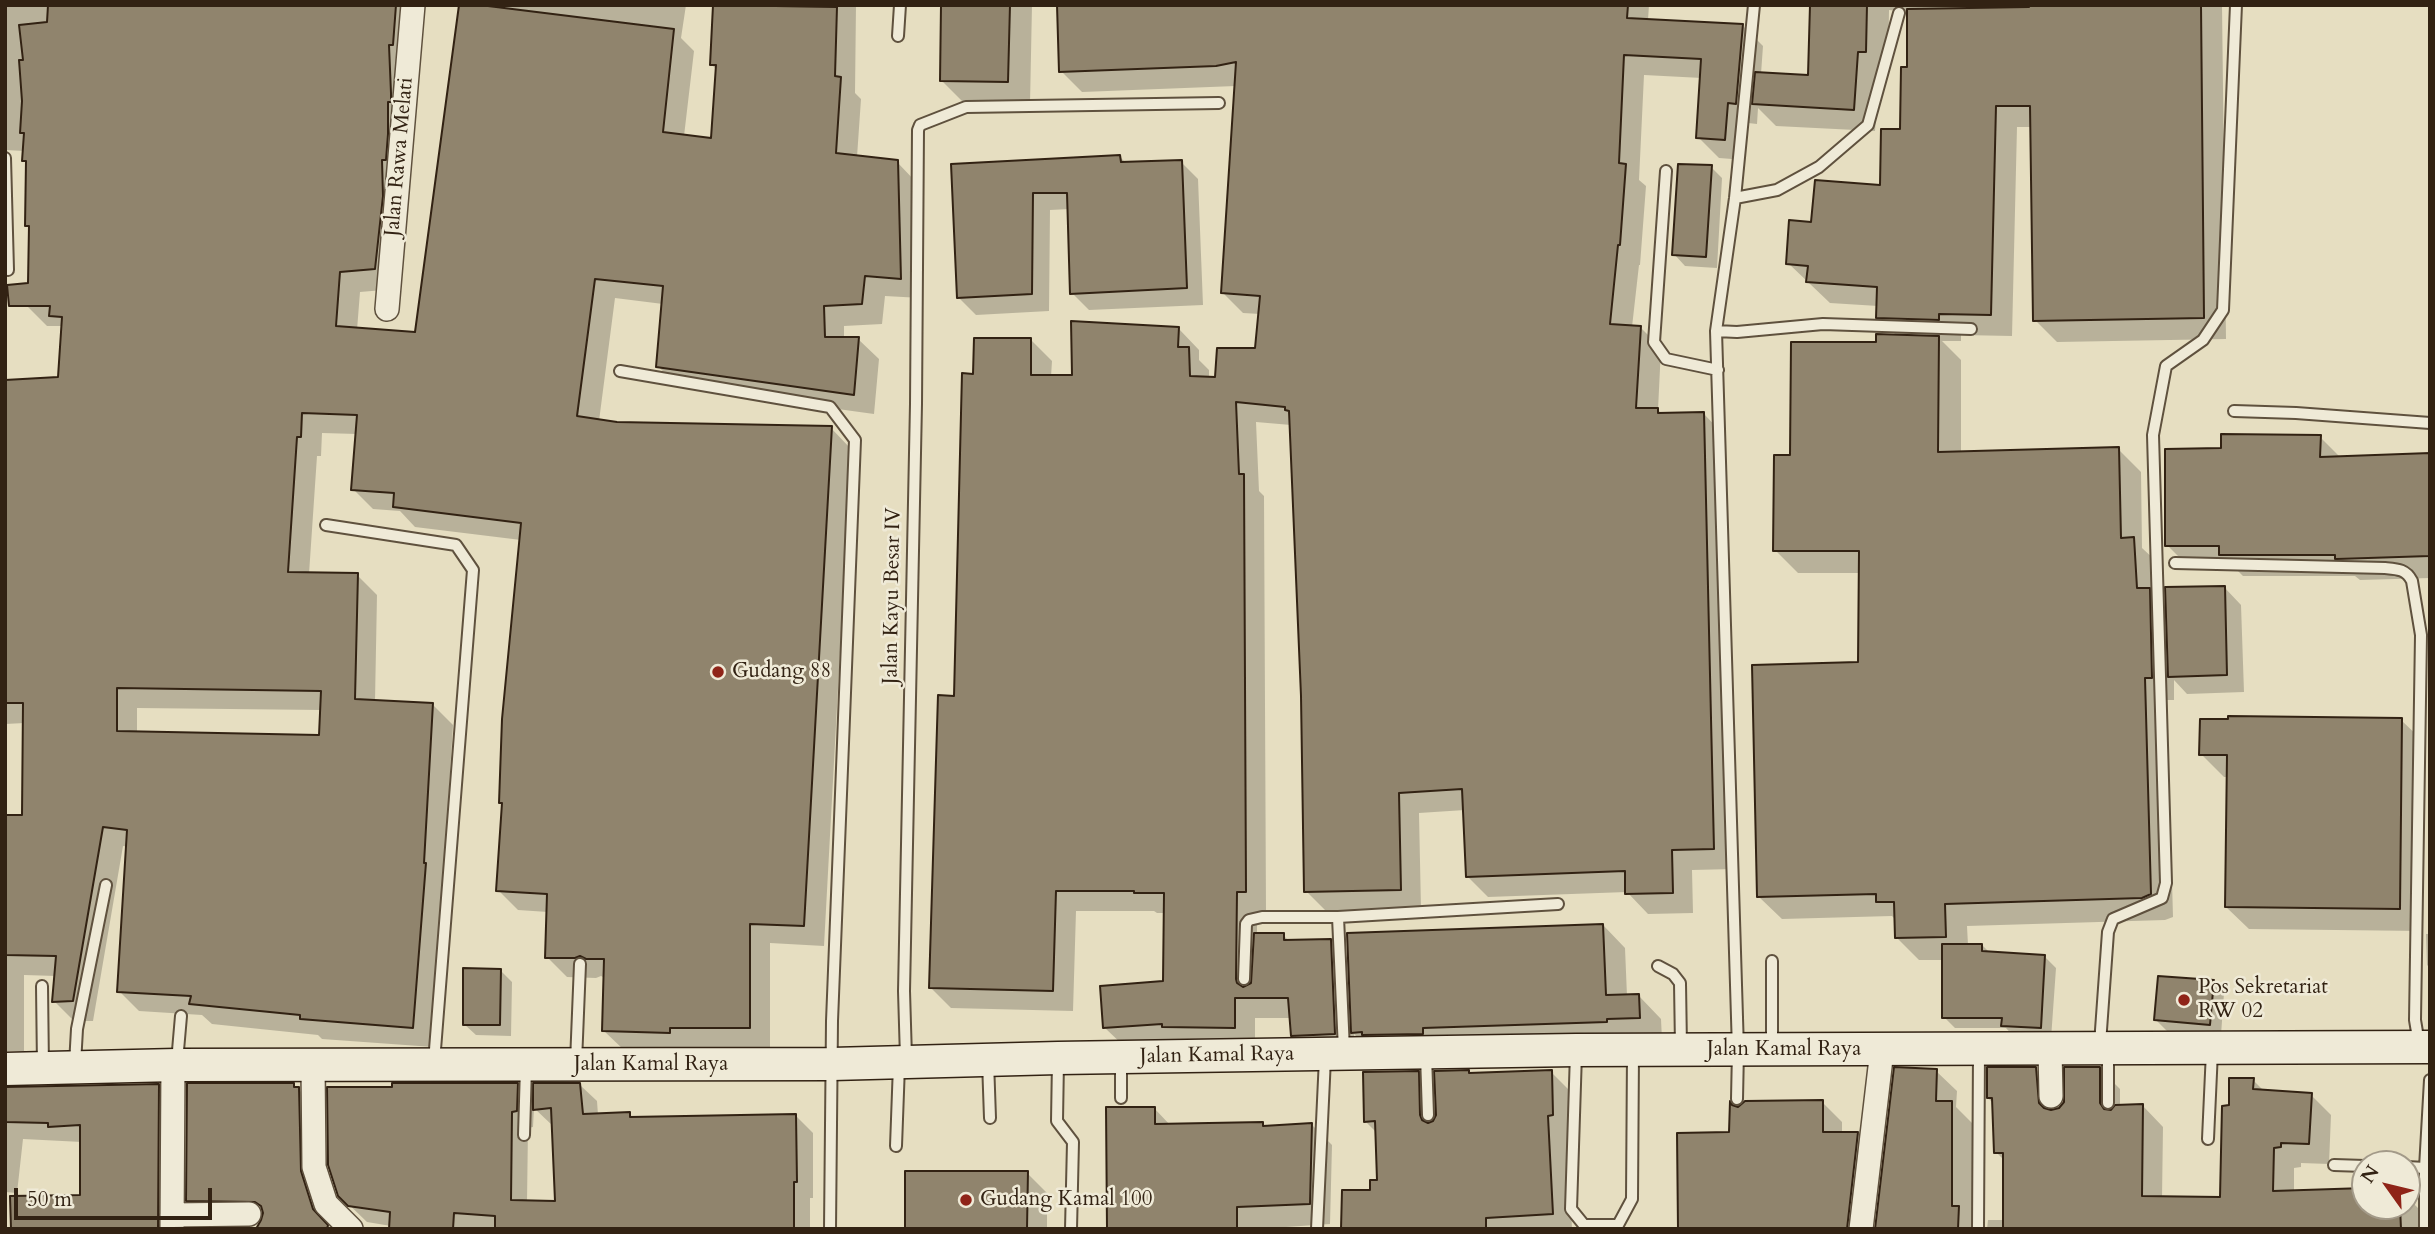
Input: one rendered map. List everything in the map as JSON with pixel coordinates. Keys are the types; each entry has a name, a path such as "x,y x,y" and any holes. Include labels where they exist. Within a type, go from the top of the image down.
{"main road":[{"name":"Jalan Kamal Raya","path":"5,1069 174,1065 832,1064 1576,1050 2425,1047"}],"street":[{"name":"Jalan Rawa Melati","path":"387,309 413,5"},
{"path":"1861,1229 1882,1050"},
{"path":"2050,1050 2051,1096"},
{"path":"174,1065 172,1222 249,1214"},
{"path":"313,1065 314,1167 326,1204 351,1229"}],"lane":[{"path":"898,36 900,5"},
{"path":"1737,1099 1738,1050 1716,331 1735,198 1754,5"},
{"path":"2108,1103 2104,1048 2108,932 2113,919 2161,898 2166,883 2153,436 2166,366 2203,340 2222,310 2236,5"},
{"path":"1735,198 1777,190 1819,167 1868,125 1899,13"},
{"name":"Jalan Kayu Besar IV","path":"896,1146 903,1062 916,418 918,130 920,125 967,107 1219,103"},
{"path":"5,158 8,270"},
{"path":"1666,171 1654,342 1666,359 1718,370"},
{"path":"1716,331 1737,332 1823,324 1971,329"},
{"path":"620,371 830,407 855,440 832,1021 830,1229"},
{"path":"2234,411 2430,423"},
{"path":"326,525 456,545 473,570 434,1065"},
{"path":"2175,563 2385,568 2403,570 2413,581 2421,635 2416,1020 2425,1047"},
{"path":"75,1067 77,1029 106,885"},
{"path":"1244,979 1248,920 1262,917 1338,917 1558,904"},
{"path":"1317,1229 1335,1055 1338,917"},
{"path":"1772,961 1772,1050"},
{"path":"576,1065 580,964"},
{"path":"1658,966 1673,974 1680,983 1681,1050"},
{"path":"42,985 43,1068"},
{"path":"174,1065 181,1016"},
{"path":"2208,1139 2212,1048"},
{"path":"1978,1229 1979,1049"},
{"path":"1576,1050 1571,1209 1584,1225 1618,1225 1632,1199 1633,1050"},
{"path":"1426,1053 1428,1115"},
{"path":"1058,1058 1057,1121 1073,1142 1071,1229"},
{"path":"1121,1058 1121,1098"},
{"path":"988,1060 990,1118"},
{"path":"524,1135 526,1065"},
{"path":"2425,1229 2430,1080"},
{"path":"2334,1165 2351,1166"},
{"path":"2421,1168 2425,1168"}],"building":[{"path":"48,5 396,5 393,45 389,45 391,102 388,102 386,160 382,160 383,196 375,269 340,272 336,326 415,332 459,5 480,5 674,29 663,132 711,138 716,65 710,65 713,5 837,7 835,76 841,77 836,153 898,160 901,279 865,276 862,304 824,306 825,337 859,337 854,395 656,367 663,286 595,279 577,416 617,422 832,426 804,926 750,924 750,1028 670,1028 670,1033 602,1031 604,959 586,959 580,956 545,958 547,894 496,891 502,803 499,803 502,719 521,523 393,507 394,493 351,490 357,415 302,413 301,437 297,437 288,572 358,573 355,699 433,703 426,863 413,1028 300,1019 300,1015 189,1004 191,996 117,992 127,830 103,827 73,1001 52,1002 56,956 5,955 5,815 22,815 23,703 5,703 5,380 58,377 62,317 49,316 50,306 9,306 7,285 28,283 29,226 25,226 26,161 22,161 24,133 20,133 22,101 19,60 23,60 19,25 47,22","holes":["117,688 321,691 319,735 117,731"]},
{"path":"941,5 1010,5 1008,82 940,81"},
{"path":"1057,5 1628,5 1627,18 1743,24 1736,104 1728,103 1725,140 1696,138 1701,59 1624,55 1619,163 1626,164 1610,324 1641,326 1636,408 1658,408 1658,413 1704,412 1714,849 1672,850 1673,893 1625,894 1625,871 1466,877 1462,789 1399,793 1401,890 1304,892 1301,696 1289,411 1285,410 1285,407 1236,402 1239,474 1244,474 1246,892 1237,892 1236,979 1243,987 1251,983 1254,933 1284,933 1284,940 1331,939 1335,1034 1291,1036 1288,998 1235,998 1235,1028 1162,1027 1162,1024 1103,1028 1100,986 1163,981 1164,893 1056,891 1053,991 929,988 938,695 954,696 962,373 973,374 974,338 1031,338 1031,375 1072,375 1071,321 1179,327 1178,347 1189,347 1190,376 1215,377 1217,348 1255,348 1260,296 1221,293 1236,62 1216,66 1059,72"},
{"path":"1810,5 1867,5 1866,52 1858,52 1854,110 1752,104 1755,72 1808,75"},
{"path":"2029,5 2201,5 2204,318 2033,321 2030,106 1996,106 1991,315 1939,314 1939,320 1876,318 1877,287 1806,282 1808,266 1786,264 1789,220 1811,222 1815,180 1880,185 1881,129 1900,129 1901,67 1907,67 1907,9"},
{"path":"1120,155 1121,162 1182,160 1187,288 1070,294 1067,193 1033,193 1032,294 957,298 951,164"},
{"path":"1678,164 1712,165 1706,257 1672,255"},
{"path":"1876,334 1939,336 1938,452 2119,447 2121,538 2134,537 2137,588 2150,588 2152,678 2145,678 2151,894 2142,898 1945,904 1946,937 1895,938 1894,902 1876,902 1876,894 1757,897 1752,665 1858,662 1859,551 1773,551 1774,455 1790,455 1791,342 1876,342"},
{"path":"2221,434 2321,435 2320,457 2430,453 2430,556 2335,559 2335,555 2219,555 2219,546 2165,546 2165,449 2221,448"},
{"path":"2225,586 2227,675 2168,677 2165,587"},
{"path":"2228,716 2402,718 2400,909 2225,907 2227,755 2199,755 2200,719 2228,719"},
{"path":"1603,924 1606,995 1639,994 1640,1018 1607,1019 1607,1022 1423,1028 1423,1034 1351,1033 1347,933"},
{"path":"1942,944 1982,944 1982,951 2045,955 2041,1028 2001,1026 2002,1018 1942,1018"},
{"path":"463,968 501,969 500,1025 463,1025"},
{"name":"Pos Sekretariat RW 02","path":"2158,976 2214,980 2210,1025 2154,1020"},
{"path":"1894,1067 1937,1069 1936,1101 1952,1101 1952,1206 1959,1206 1958,1229 1875,1229"},
{"path":"1987,1067 2036,1067 2039,1103 2051,1110 2059,1108 2064,1102 2064,1067 2100,1067 2100,1103 2104,1109 2111,1110 2115,1105 2143,1104 2142,1196 2220,1197 2222,1106 2229,1105 2229,1078 2254,1078 2253,1089 2312,1093 2309,1144 2281,1143 2281,1147 2274,1148 2273,1191 2351,1188 2351,1220 2401,1220 2401,1229 2003,1229 2003,1153 1994,1153 1992,1098 1987,1098"},
{"path":"1469,1070 1469,1073 1552,1070 1553,1115 1548,1116 1553,1214 1486,1218 1486,1229 1341,1229 1342,1190 1370,1190 1370,1180 1377,1180 1375,1121 1364,1122 1363,1072 1419,1071 1420,1115 1422,1120 1428,1123 1433,1121 1436,1115 1434,1071"},
{"path":"187,1083 294,1083 294,1087 299,1087 301,1171 313,1209 328,1225 327,1229 256,1229 263,1213 261,1206 255,1202 186,1201"},
{"path":"392,1083 518,1083 517,1111 512,1112 511,1200 555,1201 551,1108 533,1110 533,1083 580,1083 583,1114 630,1112 630,1117 796,1114 797,1182 794,1182 794,1229 495,1229 495,1216 454,1213 453,1229 389,1229 390,1212 348,1206 338,1196 328,1165 327,1087 392,1087"},
{"path":"159,1084 158,1229 11,1229 10,1196 80,1195 80,1125 48,1127 48,1123 5,1122 5,1087"},
{"path":"1823,1100 1823,1132 1858,1132 1847,1229 1678,1229 1677,1133 1729,1132 1730,1101 1738,1107 1745,1101"},
{"path":"1106,1107 1155,1107 1155,1124 1263,1122 1263,1126 1312,1123 1310,1204 1237,1207 1237,1229 1107,1229"},
{"name":"Gudang Kamal 100","path":"905,1171 1028,1171 1027,1229 905,1229"}],"place":[{"name":"Gudang 88","path":"718,672"},
{"name":"Pos Sekretariat RW 02","path":"2184,1000"},
{"name":"Gudang Kamal 100","path":"966,1200"}]}
